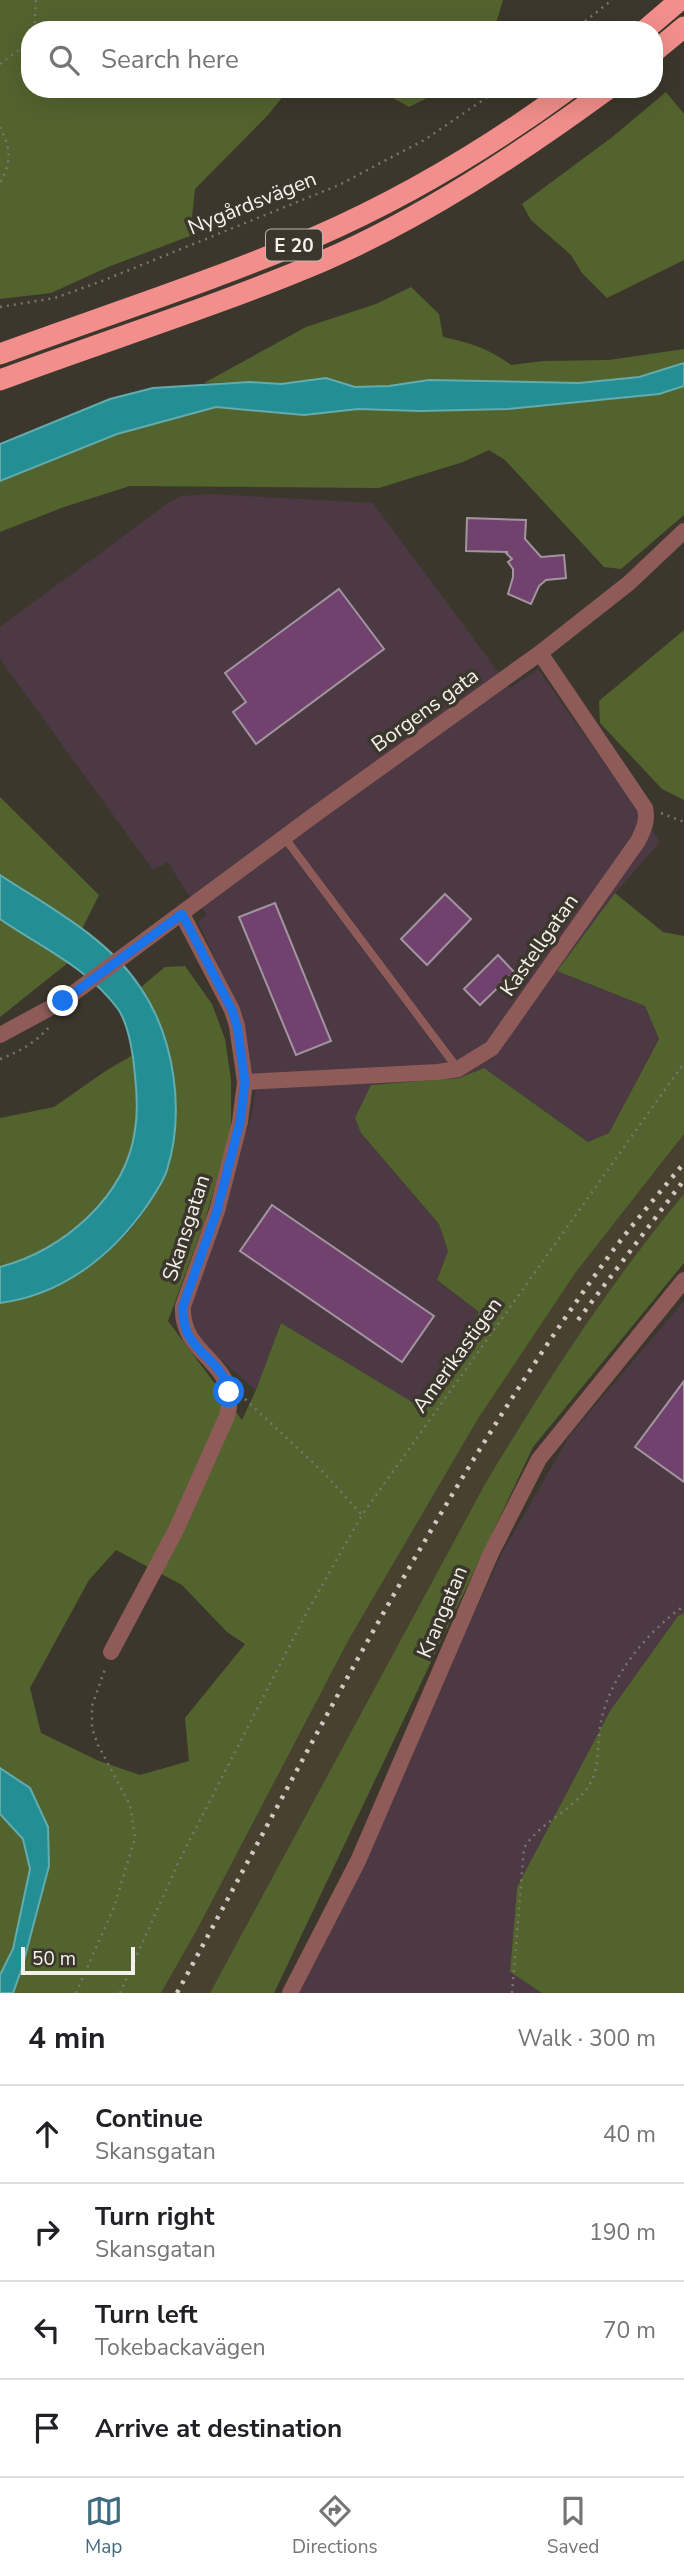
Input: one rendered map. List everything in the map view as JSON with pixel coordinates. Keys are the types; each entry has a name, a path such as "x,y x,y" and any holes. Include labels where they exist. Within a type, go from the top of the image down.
{"highway":[{"path":"656,21 680,0"},
{"path":"663,44 684,27"},
{"name":"E 20","path":"0,354 218,276 315,237 416,186 527,120 557,98"},
{"name":"E 20","path":"0,380 227,299 324,260 426,208 543,137 596,98"}],"street":[{"name":"Borgens gata","path":"0,1035 63,1001 284,837 540,653 629,583 684,531"},
{"path":"540,653 645,808"},
{"name":"Kastellgatan","path":"245,1082 414,1074 458,1069 475,1061 492,1048 638,841 647,816 645,808"},
{"name":"Skansgatan","path":"182,914 232,1010 245,1082 240,1122 217,1211 183,1306 182,1320 188,1336 220,1372 229,1392"},
{"name":"Krangatan","path":"290,1993 358,1861 491,1553 539,1459 684,1280"},
{"path":"111,1652 176,1530 216,1442 229,1410 229,1392"}],"lane":[{"path":"284,837 458,1069"}],"path":[{"path":"35,21 36,0"},
{"path":"585,21 612,0"},
{"path":"0,64 21,48"},
{"name":"Nygårdsvägen","path":"0,307 55,298 339,185 426,139 486,98"},
{"path":"0,127 9,146 8,168 0,183"},
{"path":"645,808 680,818 684,822"},
{"path":"0,1059 37,1041 54,1023"},
{"name":"Amerikastigen","path":"120,1993 178,1863 288,1648 362,1515 684,1063"},
{"path":"229,1392 237,1392 259,1411 324,1473 362,1515"},
{"path":"513,1993 524,1848 531,1836 583,1794 593,1778 603,1711 613,1688 648,1637 684,1606"},
{"path":"76,1993 114,1907 135,1838 130,1805 98,1745 92,1728 92,1706 111,1652"}],"shaded area":[{"path":"209,494 373,503 510,688 538,669 660,842 615,893 557,971 645,1006 659,1039 609,1133 589,1142 484,1068 459,1078 371,1085 361,1133 439,1224 448,1251 437,1281 479,1312 417,1406 281,1323 256,1390 198,1340 186,1312 251,1118 256,1088 236,1003 198,922 207,914 187,893 168,862 153,870 0,659 0,627 168,503 181,496"},
{"path":"684,1134 684,1194 593,1316 524,1419 485,1484 210,1993 161,1993 199,1926 348,1641 479,1417 576,1272"},
{"path":"684,1301 684,1613 678,1616 610,1711 517,1887 510,1972 542,1993 295,1993 502,1553 570,1435"}],"green space":[{"path":"0,0 503,0 497,21 21,21 21,98 282,98 195,189 190,236 108,267 51,293 0,299"},
{"path":"666,92 684,114 684,260 607,298 582,273 571,255 531,220 522,204 611,138 659,98 663,98"},
{"path":"393,98 427,98 409,107"},
{"path":"411,287 439,314 443,337 478,347 511,365 543,361 609,360 684,349 684,363 639,377 579,383 429,380 389,386 355,387 326,378 281,384 204,383 306,327 376,304"},
{"path":"684,386 684,515 621,569 604,567 505,460 489,450 463,462 379,488 130,486 64,507 0,532 0,481 117,434 216,407 304,415 358,409 507,409 659,394"},
{"path":"684,630 684,800 662,789 600,723 599,701"},
{"path":"0,797 99,895 82,929 0,875"},
{"path":"615,893 663,932 684,936 684,1134 576,1272 479,1417 348,1641 199,1926 161,1993 13,1993 49,1866 48,1827 30,1788 0,1768 0,1303 31,1296 61,1284 89,1267 115,1246 137,1221 155,1193 168,1163 174,1116 160,1025 141,987 165,967 185,966 212,1004 225,1039 231,1080 231,1132 205,1220 168,1321 242,1420 281,1323 417,1405 479,1312 437,1280 448,1251 439,1224 361,1133 355,1118 371,1085 459,1078 484,1068 588,1142 609,1133 659,1039 645,1006 557,971","holes":["116,1550 182,1585 227,1632 245,1644 185,1718 189,1761 140,1775 99,1761 41,1733 30,1688 89,1580"]},
{"path":"0,919 69,962 0,1017"},
{"path":"133,1055 137,1092 135,1129 129,1154 119,1177 105,1198 68,1234 46,1248 0,1267 0,1118 54,1107"},
{"path":"684,1194 684,1263 533,1447 274,1993 210,1993 485,1484 579,1335 656,1228"},
{"path":"684,1613 684,1993 542,1993 510,1972 517,1887 610,1711 678,1616"},
{"path":"0,1814 23,1839 30,1869 13,1949 0,1975"}],"water":[{"path":"684,363 684,386 659,394 507,409 358,409 304,415 216,407 117,434 0,481 0,444 110,399 153,388 250,382 281,384 326,378 355,387 389,386 429,380 579,383 639,377"},
{"path":"0,875 76,924 127,969 152,1007 162,1029 169,1052 176,1100 172,1148 167,1170 158,1189 132,1225 117,1242 83,1271 44,1292 0,1303 0,1267 24,1259 68,1234 105,1198 119,1177 129,1154 135,1130 137,1103 130,1042 118,1009 106,994 78,970 0,919"},
{"path":"0,1768 30,1788 48,1827 49,1866 13,1993 0,1993 0,1975 13,1949 30,1869 23,1839 0,1814"}],"building":[{"path":"467,518 526,520 525,539 541,557 564,555 566,578 546,580 539,586 531,604 508,594 513,569 508,562 512,559 506,553 508,552 466,551"},
{"path":"339,589 384,649 256,744 233,712 246,702 225,673"},
{"path":"445,894 471,919 427,965 401,939"},
{"path":"275,903 331,1041 296,1055 239,917"},
{"path":"498,955 514,972 480,1005 464,989"},
{"path":"272,1205 434,1316 402,1362 240,1251"},
{"path":"684,1381 684,1482 635,1447"}],"railway":[{"path":"177,1993 383,1614 493,1428 614,1249 684,1163"},
{"path":"578,1320 684,1180"}],"route":[{"path":"63,1001 182,914 232,1010 245,1082 240,1122 217,1211 183,1306 182,1320 188,1336 220,1372 229,1392"}]}
